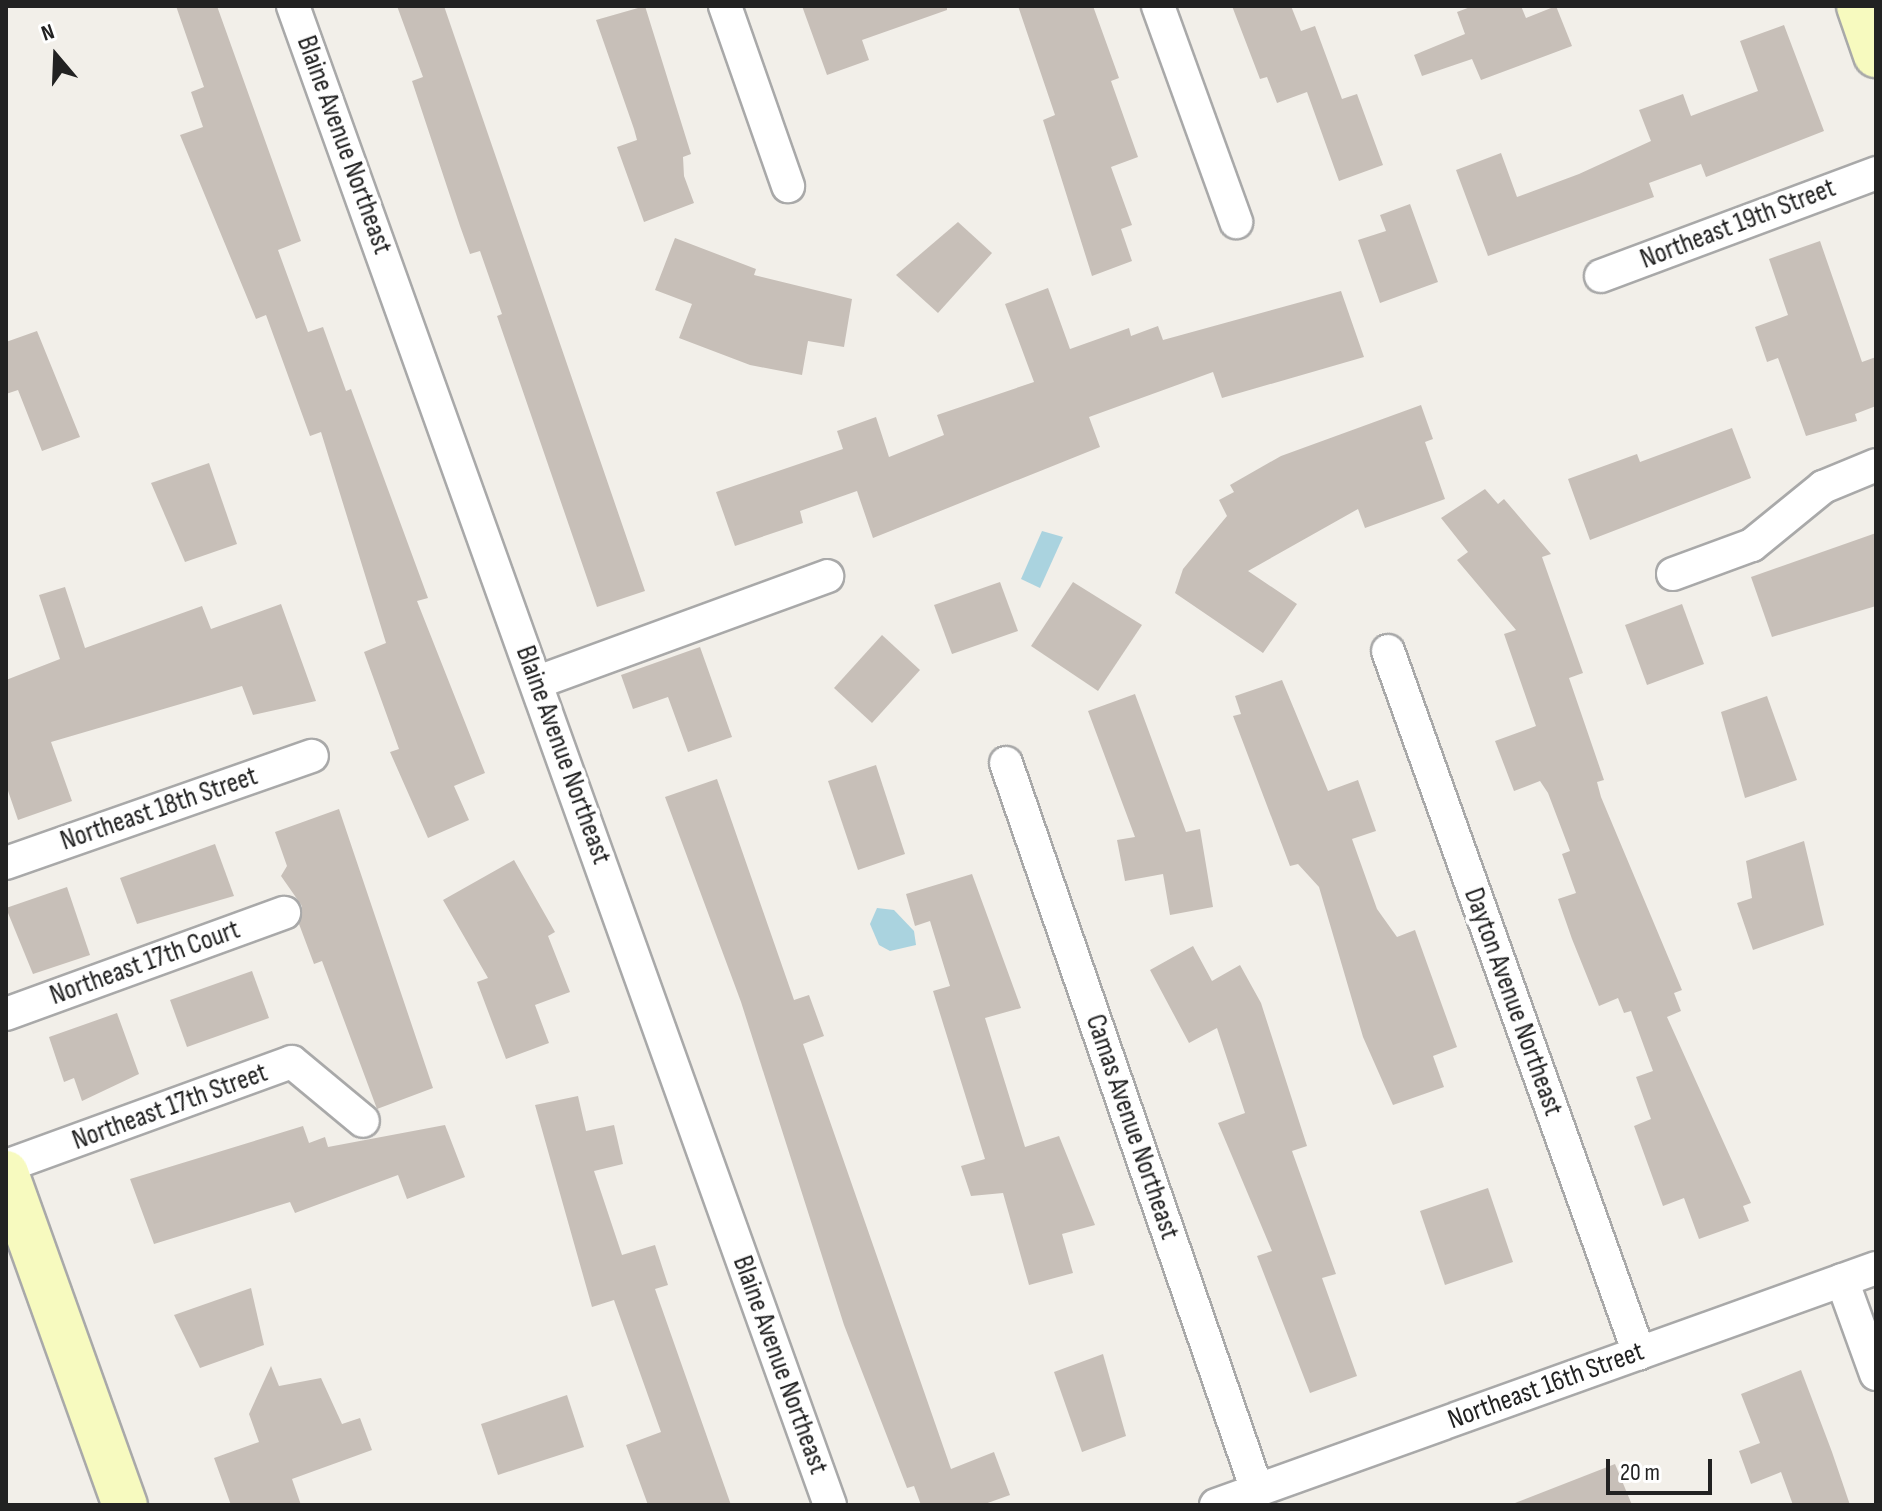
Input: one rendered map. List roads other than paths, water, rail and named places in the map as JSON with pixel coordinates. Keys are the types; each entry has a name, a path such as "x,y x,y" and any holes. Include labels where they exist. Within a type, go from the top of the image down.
{"street":[{"name":"Blaine Avenue Northeast","path":"293,6 538,682 830,1505"},
{"path":"725,6 788,186"},
{"path":"1158,6 1236,222"},
{"path":"1859,6 1876,55"},
{"name":"Northeast 19th Street","path":"1601,276 1876,173"},
{"path":"1673,574 1752,545 1823,487 1876,465"},
{"path":"538,682 827,576"},
{"name":"Dayton Avenue Northeast","path":"1388,651 1639,1353"},
{"name":"Northeast 18th Street","path":"6,863 312,756"},
{"name":"Camas Avenue Northeast","path":"1006,763 1257,1490"},
{"name":"Northeast 17th Court","path":"6,1014 284,913"},
{"name":"Northeast 17th Street","path":"6,1166 292,1062 363,1121"},
{"path":"6,1173 125,1505"},
{"name":"Northeast 16th Street","path":"1216,1505 1876,1268"},
{"path":"1842,1280 1876,1374"}],"water":[{"path":"1042,531 1063,537 1040,588 1021,579"},
{"path":"877,908 894,910 914,931 916,945 890,951 879,945 870,924"}]}
